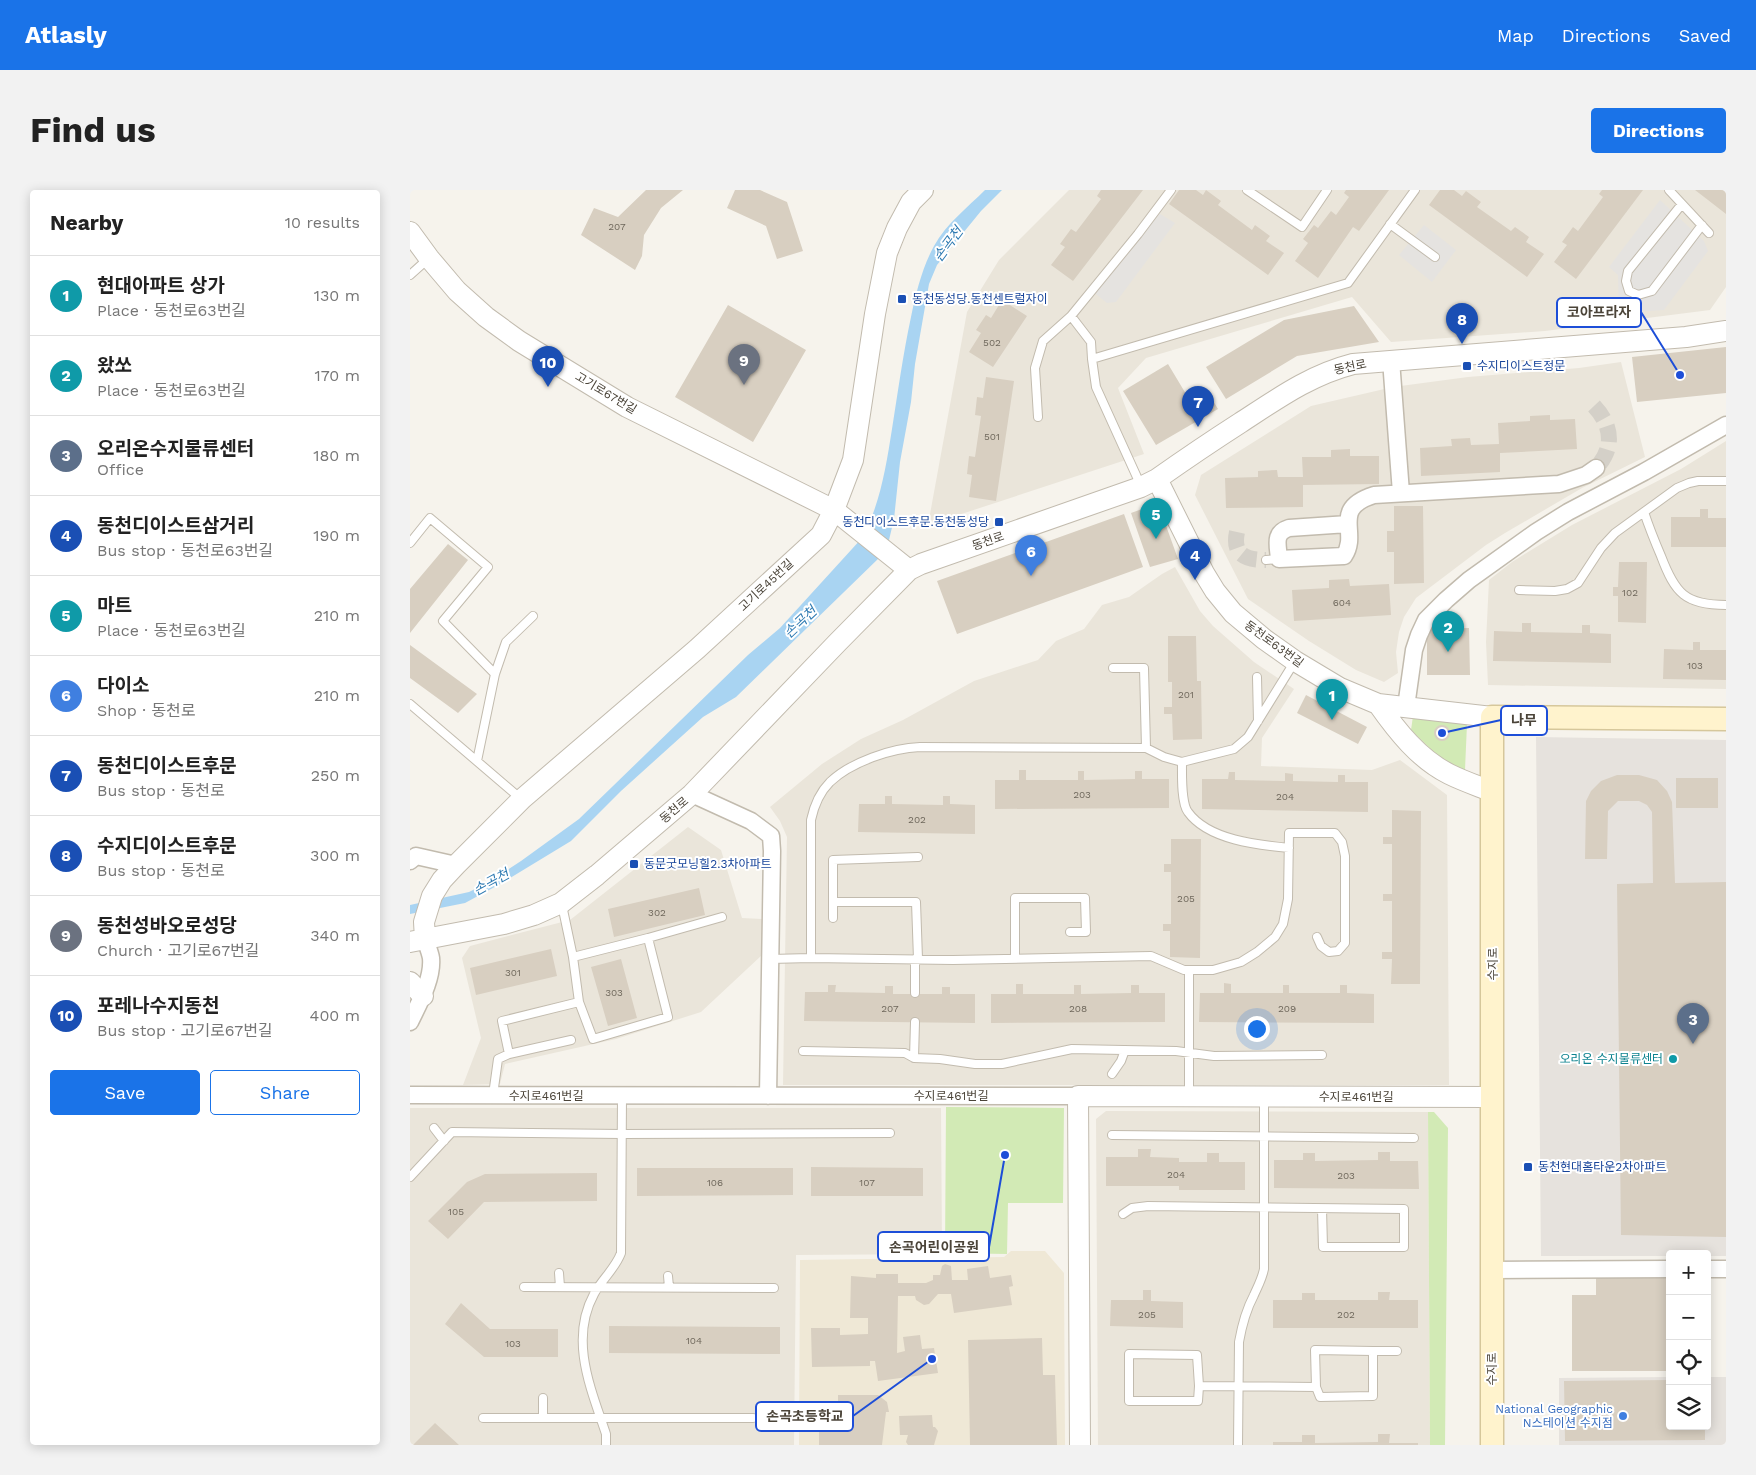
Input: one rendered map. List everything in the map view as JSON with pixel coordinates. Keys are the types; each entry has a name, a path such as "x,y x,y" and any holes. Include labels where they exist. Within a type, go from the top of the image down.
{"main road":[{"name":"수지로","path":"1492,717 1492,1445"},
{"path":"1492,717 1726,719"}],"street":[{"name":"고기로45번길","path":"418,941 432,896 442,880 456,865 522,799 697,649 820,535 834,510 853,460 875,314 887,253 897,228 911,202 923,190"},
{"name":"고기로67번길","path":"410,232 457,291 486,317 536,351 627,407 834,510 903,566"},
{"name":"동천로","path":"418,941 504,924 534,916 561,903 597,875 692,794 903,566 922,564 1149,483 1273,401 1312,378 1353,364 1686,337 1726,331"},
{"path":"1391,360 1401,493"},
{"path":"1406,707 1414,650 1426,620 1468,580 1536,532 1575,508 1644,472 1726,424"},
{"path":"1348,524 1288,528 1281,531 1272,560 1344,556 1349,550 1349,514 1356,504 1364,498 1374,495 1558,484 1586,475 1596,468"},
{"name":"동천로63번길","path":"1149,483 1215,591 1233,613 1294,661 1340,688 1378,704 1492,717"},
{"path":"1378,704 1396,730 1422,756 1448,774 1493,792"},
{"path":"692,794 751,822 770,836 772,851 768,1096"},
{"path":"410,861 416,856 456,865"},
{"path":"410,1022 416,989 429,976 431,959 418,941"},
{"name":"수지로461번길","path":"410,1095 1492,1097"},
{"path":"1078,1096 1080,1445"},
{"path":"1493,1270 1666,1269"},
{"path":"1711,1269 1726,1269"}],"lane":[{"path":"1038,417 1035,368 1043,341 1071,316 1138,234 1171,190"},
{"path":"1247,190 1302,227 1327,190"},
{"path":"1092,359 1348,283 1415,190"},
{"path":"1669,190 1710,233"},
{"path":"1682,204 1628,271 1626,282 1630,291 1638,295 1652,291 1702,225"},
{"path":"1390,224 1434,256"},
{"path":"410,275 429,258"},
{"path":"1071,316 1091,342 1096,387 1149,483"},
{"path":"1519,590 1555,591 1567,589 1578,584 1601,548 1615,533 1677,488 1689,482 1726,481"},
{"path":"1644,512 1669,578 1677,590 1687,598 1701,603 1726,605"},
{"path":"410,543 430,518 488,567 443,621 495,674"},
{"path":"477,761 495,674 506,642 533,616"},
{"path":"811,958 811,820 814,807 821,793 830,782 841,774 868,760 904,748 1146,748 1164,757 1182,762 1234,749 1248,737 1294,661"},
{"path":"1113,668 1144,668 1146,748"},
{"path":"1257,677 1258,720"},
{"path":"410,704 522,799"},
{"path":"1182,762 1187,812 1201,824 1217,833 1251,844 1289,848"},
{"path":"770,959 1015,959 1151,956 1184,970 1213,970 1241,962 1275,937 1283,924 1288,899 1289,833 1335,833 1342,842 1345,856 1345,943 1338,951 1329,952 1321,946 1316,937"},
{"path":"832,918 832,860 918,857"},
{"path":"1015,959 1015,898 1085,898 1086,932 1070,932"},
{"path":"832,902 916,902 917,959 915,993"},
{"path":"561,903 573,957 579,1002 593,1039 668,1017 648,938"},
{"path":"573,957 722,917"},
{"path":"1189,970 1189,1096"},
{"path":"509,1054 502,1021 579,1002"},
{"path":"914,1058 915,1022"},
{"path":"493,1095 498,1059 509,1054 571,1040"},
{"path":"803,1051 905,1052 914,1058 940,1059 959,1063 1002,1064 1072,1049 1188,1053 1214,1056 1322,1055"},
{"path":"1112,1074 1121,1061 1125,1050"},
{"path":"606,1445 606,1434 587,1372 582,1345 582,1328 598,1287 618,1262 621,1252 622,1096"},
{"path":"1238,1445 1239,1342 1242,1326 1254,1294 1262,1280 1264,1269 1264,1096"},
{"path":"434,1128 444,1141"},
{"path":"410,1177 452,1132 622,1134 890,1133"},
{"path":"1112,1135 1414,1138"},
{"path":"1123,1214 1132,1208 1148,1206 1404,1209 1404,1247 1323,1247 1322,1209"},
{"path":"559,1273 560,1287"},
{"path":"668,1276 669,1287"},
{"path":"524,1287 774,1288"},
{"path":"1373,1351 1373,1396 1320,1397 1316,1388 1315,1350 1397,1351"},
{"path":"1129,1354 1197,1355 1199,1386 1198,1401 1129,1401 1129,1354"},
{"path":"1199,1386 1316,1388"},
{"path":"543,1398 543,1418"},
{"path":"483,1418 753,1418"}],"shaded area":[{"path":"1069,190 1726,190 1726,287 1710,310 1545,331 1391,342 1352,297 1146,358 1118,388 1144,454 928,525 967,312 999,260"},
{"path":"1660,200 1704,241 1708,251 1664,310 1619,313 1618,275 1609,267"},
{"path":"1155,211 1175,223 1116,302 1107,303 1092,291"},
{"path":"1424,225 1456,250 1432,282 1399,255"},
{"path":"1621,362 1645,457 1582,488 1505,533 1486,545 1416,598 1404,617 1399,632 1396,652 1398,673 1384,682 1356,670 1309,641 1248,599 1195,495 1201,475 1311,406 1393,387 1468,377 1579,368"},
{"path":"1726,441 1726,689 1488,685 1486,642 1489,580 1512,562 1572,525 1681,469"},
{"path":"1175,567 1200,611 1213,626 1254,662 1294,689 1262,738 1261,766 1372,770 1400,760 1447,795 1449,1085 783,1085 787,837 780,821 770,807 822,764 861,739 903,720 974,681 1038,660 1056,641 1084,629 1102,605 1129,597"},
{"path":"1536,737 1726,740 1726,1256 1711,1256 1711,1250 1666,1250 1666,1256 1541,1256"},
{"path":"688,827 721,850 742,918 762,919 762,955 701,1012 616,1039 505,1064 500,1084 463,1085 481,1038 462,958 470,946 570,920"},
{"path":"410,1108 941,1108 942,1254 796,1255 794,1445 410,1445"},
{"path":"1106,1111 1428,1112 1430,1445 1098,1445 1096,1119"},
{"path":"1011,1251 1045,1251 1064,1273 1065,1445 799,1445 800,1260 1004,1257"},
{"path":"1666,1377 1666,1430 1711,1430 1711,1377 1726,1377 1726,1445 1559,1445 1559,1378"}],"green space":[{"path":"1413,716 1467,724 1465,770 1444,762 1411,730"},
{"path":"946,1107 1064,1108 1063,1203 1008,1203 1007,1254 945,1253"},
{"path":"1428,1112 1434,1112 1448,1128 1445,1445 1430,1445"}],"water":[{"name":"손곡천","path":"985,190 1002,190 981,211 937,265 929,284 900,462 894,519 889,540 880,557 736,697 703,717 621,791 571,841 465,903 410,914 410,905 469,892 489,882 579,819 748,655 780,628 862,538 882,485 908,331 923,272 934,246 945,230"}],"building":[{"path":"646,190 683,190 661,208 644,235 642,256 635,270 581,235 594,208 618,217"},
{"path":"735,190 760,190 787,202 803,251 777,259 766,226 727,208"},
{"path":"1101,190 1143,190 1073,281 1051,265 1065,247 1060,244 1071,229 1076,232 1101,199 1097,196"},
{"path":"1179,190 1196,190 1203,195 1206,190 1221,201 1218,205 1252,230 1255,225 1270,236 1266,241 1284,253 1268,275 1169,204"},
{"path":"1346,190 1389,190 1359,231 1353,227 1318,278 1295,261 1308,243 1303,239 1314,225 1318,228 1331,211 1336,215 1349,197 1344,193"},
{"path":"1440,190 1454,190 1462,196 1466,191 1481,202 1477,207 1511,231 1515,227 1529,237 1526,242 1544,254 1527,277 1429,205"},
{"path":"1602,190 1643,190 1576,279 1554,262 1567,245 1562,242 1573,227 1578,231 1603,197 1599,194"},
{"path":"1695,190 1726,190 1726,214 1708,200"},
{"path":"1002,300 1027,316 993,367 969,352 981,333 976,330 986,315 991,318"},
{"path":"728,305 806,350 753,442 675,397"},
{"path":"1354,306 1379,342 1297,356 1226,399 1206,367 1284,320"},
{"path":"1726,347 1726,393 1637,402 1632,357"},
{"path":"1168,364 1189,399 1206,389 1218,409 1156,445 1123,391"},
{"path":"986,377 1014,381 996,501 969,497 972,475 967,474 969,456 975,457 981,416 975,415 977,397 983,398"},
{"path":"1550,415 1550,420 1575,419 1577,449 1500,453 1500,472 1421,476 1420,448 1452,446 1451,439 1470,438 1471,445 1499,444 1498,423 1530,421 1530,416"},
{"path":"1350,449 1350,456 1379,456 1379,484 1303,485 1303,507 1226,508 1225,478 1258,477 1258,471 1277,470 1278,477 1303,477 1302,457 1331,457 1331,450"},
{"path":"1394,506 1423,506 1424,583 1394,584 1394,552 1387,552 1387,531 1394,531"},
{"path":"1142,509 1164,520 1178,559 1150,567 1131,513"},
{"path":"1700,509 1708,509 1708,518 1726,518 1726,547 1671,547 1671,517 1700,517"},
{"path":"1124,514 1143,567 957,634 937,581"},
{"path":"448,544 468,560 410,633 410,589"},
{"path":"1619,562 1647,562 1646,623 1618,622 1618,596 1613,596 1613,587 1618,587"},
{"path":"1349,579 1350,586 1389,584 1391,615 1294,621 1292,590 1329,588 1329,580"},
{"path":"1522,623 1531,623 1531,632 1582,633 1582,625 1590,625 1590,633 1611,634 1611,663 1493,661 1494,631 1522,632"},
{"path":"1469,628 1470,675 1427,675 1427,629"},
{"path":"1168,636 1196,636 1197,681 1201,681 1202,739 1173,740 1172,714 1164,714 1164,707 1172,707 1172,682 1168,682"},
{"path":"1693,642 1700,642 1700,650 1726,650 1726,680 1663,679 1664,649 1693,650"},
{"path":"410,645 477,694 458,713 410,678"},
{"path":"1306,695 1367,727 1358,744 1297,713"},
{"path":"1442,725 1448,727 1450,733 1448,739 1442,741 1436,739 1434,733 1436,727"},
{"path":"1019,770 1026,770 1026,780 1078,780 1078,771 1084,771 1084,780 1135,779 1135,771 1142,771 1142,779 1169,779 1169,808 995,809 995,780 1019,780"},
{"path":"1229,772 1235,772 1235,780 1285,781 1285,773 1293,774 1293,781 1338,782 1338,775 1345,775 1345,782 1368,782 1368,812 1202,809 1202,779 1228,779"},
{"name":"오리온 수지물류센터","path":"1617,775 1639,775 1657,780 1667,791 1672,802 1675,883 1726,882 1726,1237 1621,1235 1617,884 1653,883 1652,812 1647,805 1639,801 1618,801 1608,811 1607,859 1585,859 1586,801 1591,791 1601,781"},
{"path":"1676,778 1718,778 1718,808 1676,808"},
{"path":"885,796 892,796 892,804 943,805 943,796 950,796 950,804 975,805 975,834 858,832 859,804 885,804"},
{"path":"1392,810 1421,811 1420,984 1391,984 1392,959 1382,959 1382,952 1392,952 1392,901 1383,901 1383,894 1392,894 1392,844 1383,844 1383,837 1392,837"},
{"path":"1171,839 1201,839 1200,958 1170,957 1170,931 1163,931 1163,924 1171,924 1171,872 1164,872 1164,864 1171,864"},
{"path":"699,888 705,915 614,937 608,909"},
{"path":"551,949 557,976 476,995 470,968"},
{"path":"621,959 637,1018 608,1026 591,967"},
{"path":"1224,983 1231,984 1231,993 1283,993 1283,985 1289,985 1289,993 1340,993 1340,985 1347,985 1347,993 1374,994 1374,1023 1199,1022 1200,993 1224,993"},
{"path":"1016,984 1023,984 1023,994 1074,994 1074,985 1081,985 1081,994 1131,993 1131,985 1139,985 1139,993 1165,993 1165,1022 991,1023 991,994 1016,994"},
{"path":"828,985 836,985 835,992 885,993 885,986 893,986 893,994 942,994 942,987 950,987 950,994 975,994 975,1023 804,1021 805,992 828,992"},
{"path":"1138,1149 1151,1149 1150,1157 1179,1158 1179,1162 1207,1162 1207,1153 1219,1153 1219,1162 1245,1162 1245,1190 1179,1190 1179,1186 1106,1186 1106,1157 1138,1157"},
{"path":"1378,1152 1390,1152 1390,1161 1418,1161 1419,1189 1274,1188 1274,1160 1303,1160 1303,1153 1315,1153 1315,1161 1378,1160"},
{"path":"811,1167 923,1168 923,1196 811,1196"},
{"path":"637,1168 793,1168 793,1195 637,1196"},
{"path":"597,1173 597,1201 484,1202 448,1239 428,1221 467,1182 485,1174"},
{"path":"945,1264 951,1266 952,1280 968,1280 967,1269 988,1266 990,1278 1011,1275 1013,1286 1009,1287 1012,1305 954,1313 951,1294 938,1294 929,1304 924,1305 916,1300 915,1296 898,1296 897,1353 905,1351 903,1337 920,1335 922,1349 934,1348 938,1373 878,1381 875,1361 870,1361 870,1366 812,1367 811,1328 840,1328 840,1335 868,1334 868,1318 850,1318 851,1276 876,1278 876,1274 898,1274 898,1283 926,1283 933,1280 933,1275 940,1275 942,1266"},
{"path":"1666,1276 1666,1371 1572,1371 1572,1295 1596,1295 1596,1277"},
{"path":"1143,1290 1151,1290 1151,1301 1183,1302 1183,1328 1110,1326 1111,1300 1143,1300"},
{"path":"1378,1292 1390,1292 1389,1300 1418,1300 1418,1328 1273,1328 1273,1300 1302,1300 1302,1293 1315,1293 1315,1300 1378,1300"},
{"path":"461,1303 490,1329 558,1329 558,1357 484,1357 445,1324"},
{"path":"609,1326 780,1327 780,1354 609,1353"},
{"path":"1042,1338 1043,1375 1055,1375 1057,1445 970,1445 968,1340"},
{"path":"1666,1380 1666,1430 1705,1430 1705,1440 1565,1441 1564,1381"},
{"path":"838,1395 878,1395 887,1402 889,1412 886,1412 882,1445 819,1445 819,1406 838,1406"},
{"path":"932,1415 933,1427 938,1431 934,1445 908,1445 906,1442 908,1435 900,1435 899,1416"},
{"path":"435,1423 459,1445 413,1445"},
{"path":"1378,1434 1390,1434 1389,1443 1418,1443 1418,1445 1273,1445 1273,1442 1302,1442 1302,1435 1315,1435 1315,1443 1378,1442"}],"tunnel":[{"path":"1594,406 1605,421 1609,437 1606,453 1596,468"},
{"path":"1237,532 1237,546 1242,555 1252,559 1266,560"}],"place":[{"name":"동천동성당.동천센트럴자이","path":"902,299"},
{"name":"수지디이스트후문","path":"1462,344"},
{"name":"수지디이스트정문","path":"1467,366"},
{"name":"코아프라자","path":"1680,375"},
{"name":"동천성바오로성당","path":"744,385"},
{"name":"포레나수지동천","path":"548,387"},
{"name":"동천디이스트후문","path":"1198,427"},
{"name":"동천디이스트후문.동천동성당","path":"999,522"},
{"name":"마트","path":"1156,539"},
{"name":"다이소","path":"1031,576"},
{"name":"동천디이스트삼거리","path":"1195,580"},
{"name":"왔쏘","path":"1448,652"},
{"name":"현대아파트 상가","path":"1332,720"},
{"name":"나무","path":"1442,733"},
{"name":"동문굿모닝힐2.3차아파트","path":"634,864"},
{"name":"오리온수지물류센터","path":"1693,1044"},
{"name":"오리온 수지물류센터","path":"1673,1059"},
{"name":"손곡어린이공원","path":"1005,1155"},
{"name":"동천현대홈타운2차아파트","path":"1528,1167"},
{"name":"손곡초등학교","path":"932,1359"},
{"name":"National Geographic N스테이션 수지점","path":"1623,1416"}]}
